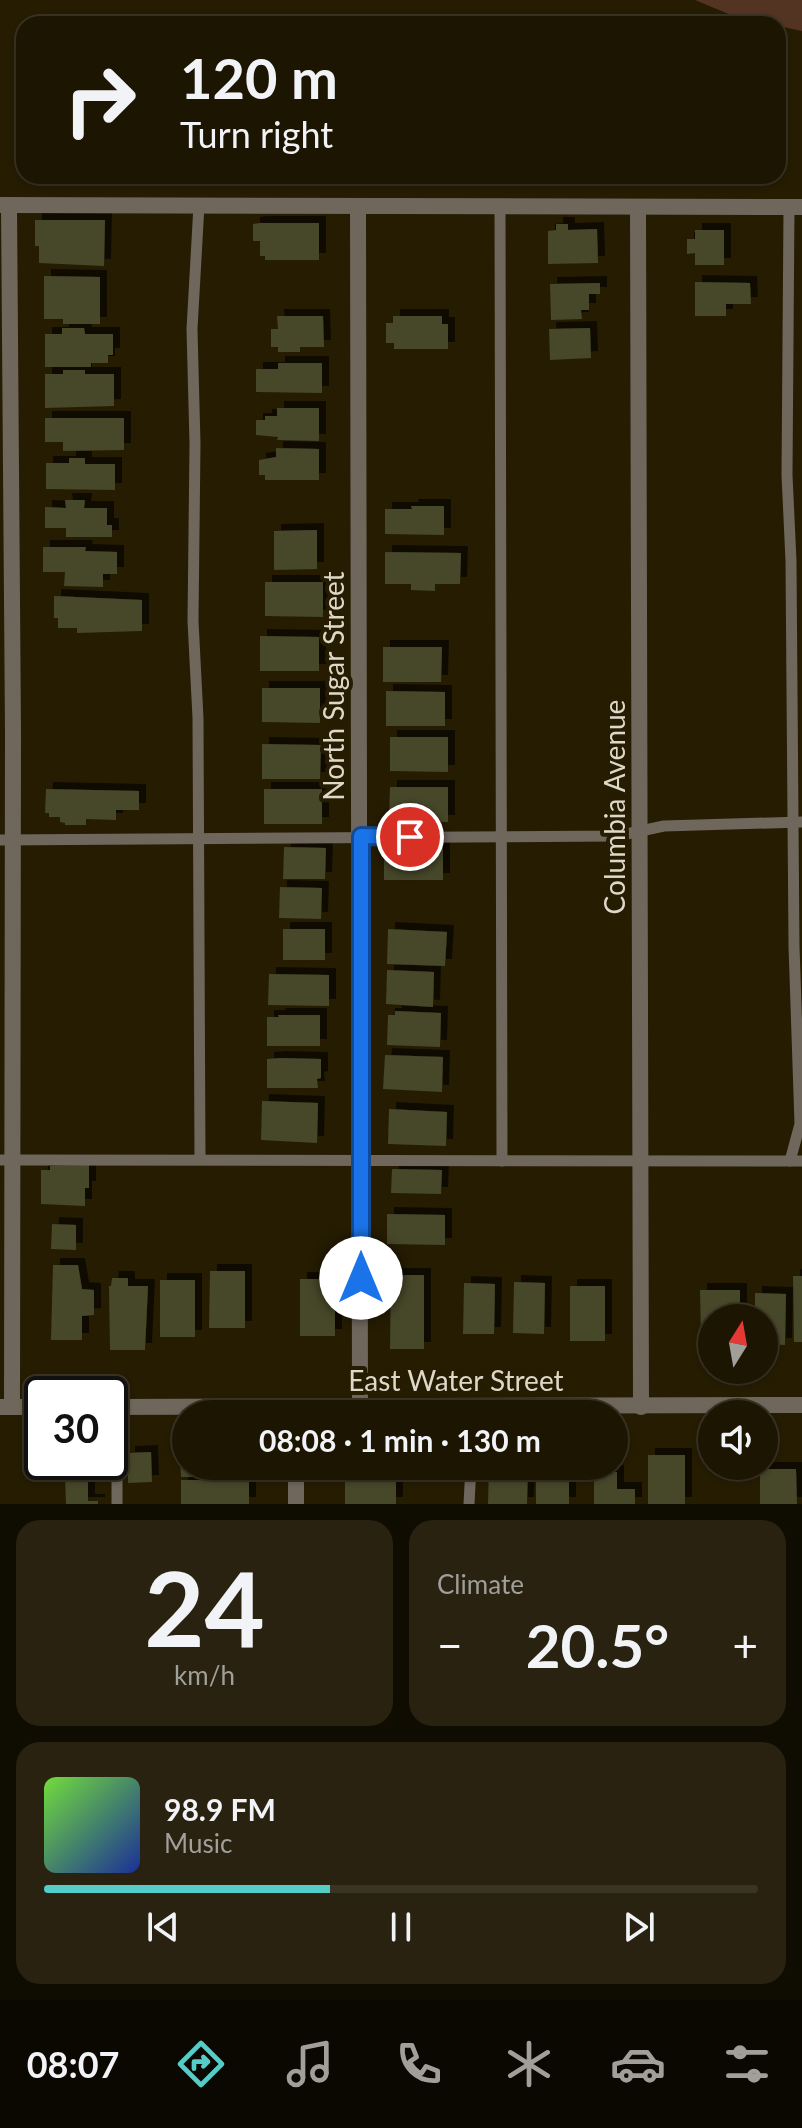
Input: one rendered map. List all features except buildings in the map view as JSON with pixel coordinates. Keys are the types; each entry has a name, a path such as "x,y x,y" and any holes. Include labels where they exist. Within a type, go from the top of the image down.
{"street":[{"path":"6,1407 6,840 13,733 4,205 796,207"},
{"name":"North Sugar Street","path":"358,206 360,1400"},
{"name":"Columbia Avenue","path":"638,207 641,1407"},
{"name":"East Water Street","path":"628,1407 802,1405"},
{"name":"East Water Street","path":"128,1407 172,1408"},
{"path":"296,1480 296,1504"}],"lane":[{"path":"199,205 192,329 200,1159"},
{"path":"500,206 502,1161"},
{"path":"6,1160 796,1161 800,1124 797,822 787,475 796,207"},
{"path":"6,840 617,836 664,826 797,822"},
{"path":"116,1480 117,1504"},
{"path":"469,1504 470,1480"}],"shaded area":[{"path":"695,0 802,0 802,31 786,28 786,16 733,16"}],"route":[{"path":"361,1278 361,836 410,837"}]}
